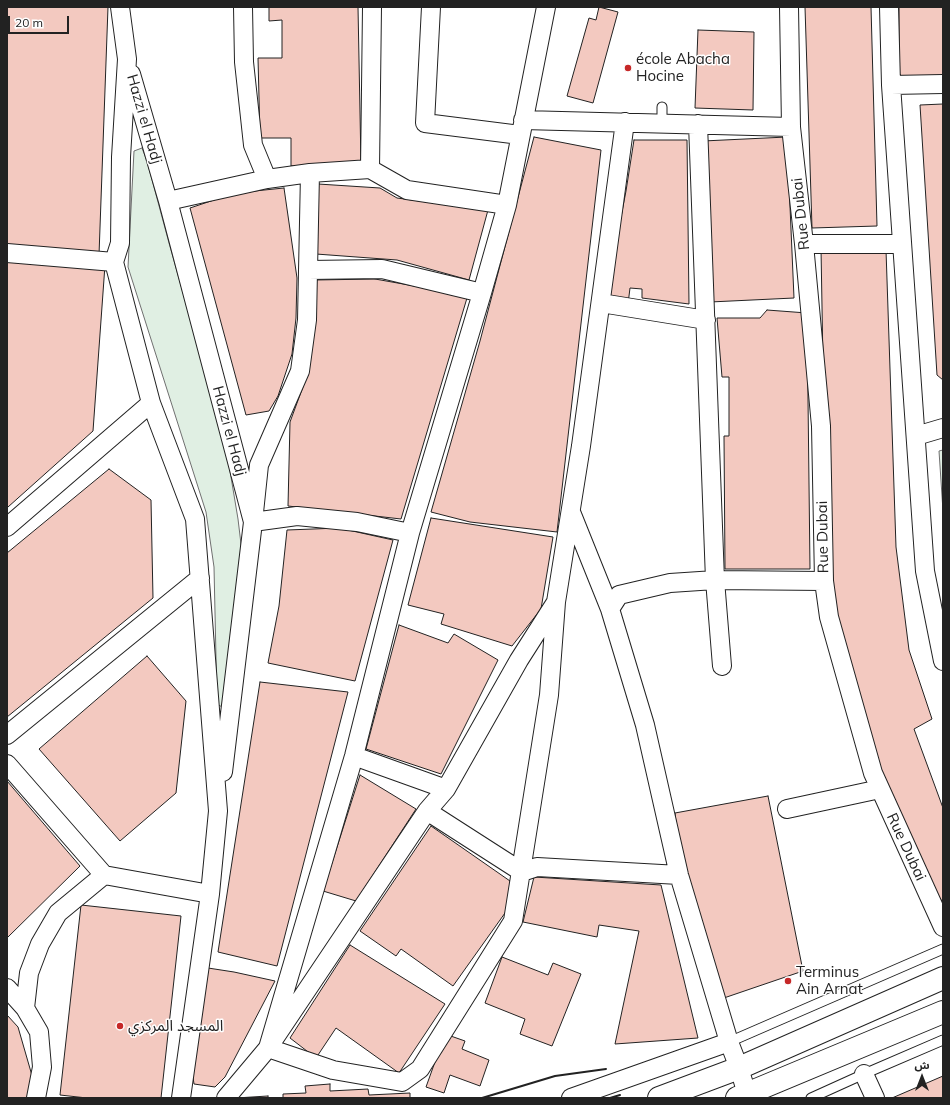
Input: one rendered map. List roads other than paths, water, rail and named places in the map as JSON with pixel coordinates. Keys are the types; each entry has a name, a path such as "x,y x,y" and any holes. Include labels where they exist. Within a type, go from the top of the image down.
{"highway":[{"path":"659,1098 739,1068 943,978"},
{"path":"745,1097 943,1012"}],"street":[{"path":"120,7 127,60 122,157 120,243 114,262 151,403 195,519 218,811 210,894 181,1098"},
{"path":"243,7 244,62 253,145 267,179"},
{"path":"370,169 372,7"},
{"path":"432,7 425,123 522,127 625,122 662,115 698,124 791,127"},
{"path":"268,1048 354,756 410,533 507,205 546,7"},
{"name":"Rue Dubai","path":"789,7 791,127 804,244 821,426 824,582 829,617 873,773 943,927"},
{"path":"889,7 891,85 925,571 943,660"},
{"name":"Hazzi el Hadj","path":"127,60 168,202 253,522 218,811"},
{"path":"891,85 943,84"},
{"path":"268,1048 334,1070 402,1082 420,1069 513,921 549,695 556,602 581,446 625,122"},
{"path":"698,124 715,580 722,666"},
{"path":"168,202 267,179 310,173 370,169 407,190 507,205"},
{"path":"310,173 307,320 300,371 259,465 253,522 297,516 357,522 410,533"},
{"path":"804,244 902,244"},
{"path":"7,253 114,262"},
{"path":"308,270 382,269 482,293"},
{"path":"601,303 706,320"},
{"path":"7,527 151,403"},
{"path":"916,436 943,428"},
{"path":"571,511 610,609 645,726 679,875 729,1042 739,1068 745,1097"},
{"path":"7,736 200,578"},
{"path":"610,609 619,595 670,583 715,580 824,582"},
{"path":"226,1098 268,1048 427,811 446,789 519,660 556,602"},
{"path":"354,756 446,789"},
{"path":"7,764 104,875 210,894"},
{"path":"787,809 880,789"},
{"path":"427,811 522,872"},
{"path":"522,872 537,867 679,875"},
{"path":"25,1008 30,973 40,944 58,913 104,875"},
{"path":"7,988 25,1008 39,1032 42,1066 36,1098"},
{"path":"572,1098 729,1042"},
{"path":"864,1074 874,1098"}],"lane":[{"path":"729,1042 943,949"},
{"path":"811,1098 943,1040"}],"place":[{"name":"école Abacha Hocine","path":"628,68"},
{"name":"Terminus Ain Arnat","path":"788,981"},
{"name":"المسجد المركزي","path":"120,1026"}]}
